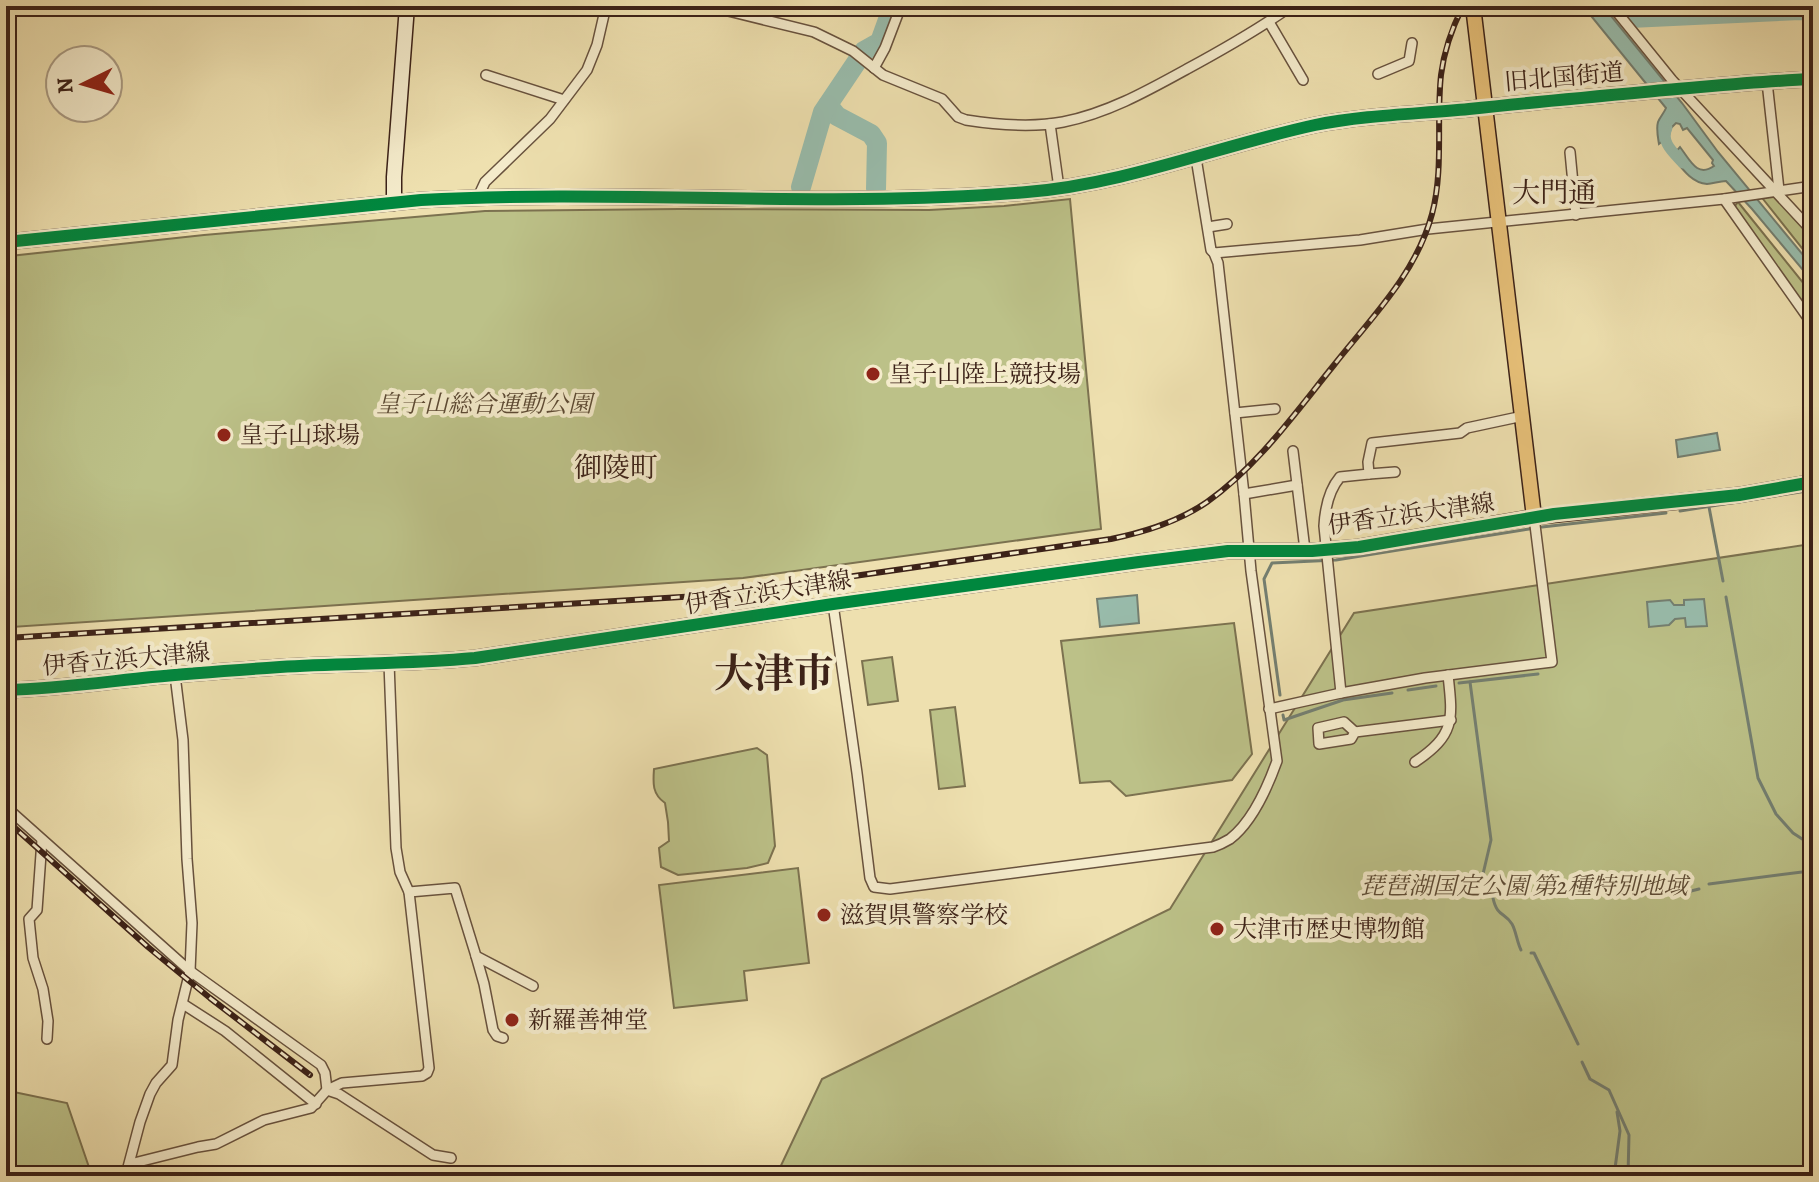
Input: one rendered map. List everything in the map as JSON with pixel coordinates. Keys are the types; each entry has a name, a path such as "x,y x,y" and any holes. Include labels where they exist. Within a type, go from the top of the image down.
{"main road":[{"path":"1473,6 1534,517"},
{"name":"伊香立浜大津線","path":"6,690 329,664 439,661 1228,551 1305,550 1328,558 1374,545 1534,517"}],"street":[{"path":"394,203 407,6"},
{"path":"478,197 485,182 550,119 592,60 606,6"},
{"path":"708,6 814,32 860,57 883,75 942,99 958,117 966,120 1027,125 1050,124 1091,114 1134,98 1218,53 1291,6"},
{"path":"874,68 901,6"},
{"path":"1017,6 1018,9 1025,6"},
{"path":"1612,6 1677,89 1813,232"},
{"path":"1269,22 1303,80"},
{"path":"1378,74 1409,61 1412,43"},
{"path":"486,75 564,100"},
{"path":"1677,89 1813,79"},
{"path":"1767,82 1774,191"},
{"name":"旧北国街道","path":"6,242 478,197 884,199 1030,192 1139,172 1316,125 1677,89"},
{"path":"1050,124 1059,188"},
{"path":"1570,152 1576,215"},
{"path":"833,604 870,878 874,887 882,890 1213,847 1229,840 1243,826 1265,790 1277,761 1218,263 1211,250 1196,158"},
{"path":"1214,253 1360,240 1428,229 1725,199 1813,186"},
{"path":"1725,199 1813,325"},
{"path":"1208,227 1227,224"},
{"path":"1235,413 1275,409"},
{"path":"1369,474 1372,443 1460,433 1467,428 1523,416"},
{"path":"1293,451 1305,550"},
{"path":"1341,693 1325,516 1330,494 1340,477 1395,472"},
{"path":"1269,709 1448,675 1552,662 1534,517 1724,497 1813,482"},
{"path":"1244,494 1297,485"},
{"path":"130,1164 216,1144 264,1120 305,1110 316,1104 327,1090 342,1083 427,1073 429,1068 409,892 400,872 396,848 389,663"},
{"path":"120,1176 130,1164 150,1094 172,1065 178,1020 190,971 192,923 183,740 175,675"},
{"path":"1415,762 1431,751 1445,735 1451,720 1448,675"},
{"path":"1355,732 1451,720"},
{"path":"6,807 190,971 321,1065 327,1090"},
{"path":"42,840 37,910 29,919 33,958 47,1011 47,1039"},
{"path":"409,892 455,888 484,984 493,1030 503,1038"},
{"path":"476,956 533,986"},
{"path":"183,1004 225,1031 316,1104"},
{"path":"327,1090 339,1094 433,1155 451,1158"}],"green space":[{"path":"1775,197 1813,238 1813,262 1763,199"},
{"name":"皇子山総合運動公園","path":"1070,199 1101,529 743,578 12,627 14,519 6,395 6,261 10,256 204,235 485,211 929,210"},
{"path":"1738,202 1813,295 1813,318 1736,209"},
{"name":"琵琶湖国定公園 第2種特別地域","path":"1804,545 1813,551 1813,1176 776,1176 822,1079 1170,909 1354,613"},
{"path":"1234,623 1252,754 1232,780 1126,796 1110,781 1080,783 1061,641"},
{"path":"892,657 898,701 868,705 862,661"},
{"path":"955,707 965,786 939,789 930,710"},
{"path":"757,748 767,755 775,846 768,863 678,875 661,867 659,848 669,841 668,822 665,803 654,788 654,769"},
{"path":"798,868 809,963 744,971 747,1000 674,1008 659,885"},
{"path":"6,1092 67,1103 92,1176 6,1176"}],"shaded area":[{"path":"1583,6 1603,6 1813,267 1813,282 1726,181 1701,183 1691,178 1679,165 1672,156 1680,147 1698,169 1714,166 1713,160 1687,128 1683,130 1676,123 1670,129 1669,136 1659,144 1657,125 1666,108"},
{"path":"1717,433 1720,450 1678,457 1676,440"},
{"path":"1137,595 1139,623 1100,627 1097,599"},
{"path":"1704,599 1707,626 1686,627 1685,618 1675,619 1669,625 1649,627 1647,602 1670,600 1674,605 1684,605 1684,600"}],"waterway":[{"path":"801,187 823,112 864,51 880,42 893,6"},
{"path":"1621,6 1630,18 1811,11"},
{"path":"828,105 837,116 871,134 877,143 876,189"},
{"path":"1667,128 1667,143 1683,163"},
{"path":"1680,511 1813,490"},
{"path":"1709,507 1723,581"},
{"path":"1542,527 1666,513"},
{"path":"1280,695 1264,579 1272,563 1336,560 1529,529"},
{"path":"1726,597 1758,778 1776,814 1793,833 1813,846"},
{"path":"1459,683 1538,674"},
{"path":"1470,682 1491,840 1483,874"},
{"path":"1408,690 1436,686"},
{"path":"1283,715 1284,720 1343,700 1392,693"},
{"path":"1709,884 1802,872"},
{"path":"1683,893 1699,889"},
{"path":"1493,898 1499,911 1512,924 1521,950"},
{"path":"1531,953 1534,953 1578,1044"},
{"path":"1582,1062 1590,1079 1609,1090 1629,1135 1628,1176"},
{"path":"1614,1176 1620,1131 1617,1112"}],"railway":[{"path":"6,638 698,596 1111,539 1173,521 1207,502 1243,472 1290,420 1404,276 1425,236 1436,197 1442,66 1463,6"},
{"path":"6,820 148,947 310,1075"}],"cycle path":[{"path":"6,242 421,200 572,196 876,199 1027,192 1100,181 1334,122 1813,79"},
{"path":"6,690 280,667 475,658 1139,562 1228,551 1312,551 1359,547 1554,514 1739,495 1813,482"}],"place":[{"name":"皇子山陸上競技場","path":"873,374"},
{"name":"皇子山球場","path":"224,435"},
{"name":"滋賀県警察学校","path":"824,915"},
{"name":"大津市歴史博物館","path":"1217,929"},
{"name":"新羅善神堂","path":"512,1020"}],"district":[{"name":"大門通","path":"1554,193"},
{"name":"御陵町","path":"616,468"},
{"name":"大津市","path":"774,673"}]}
